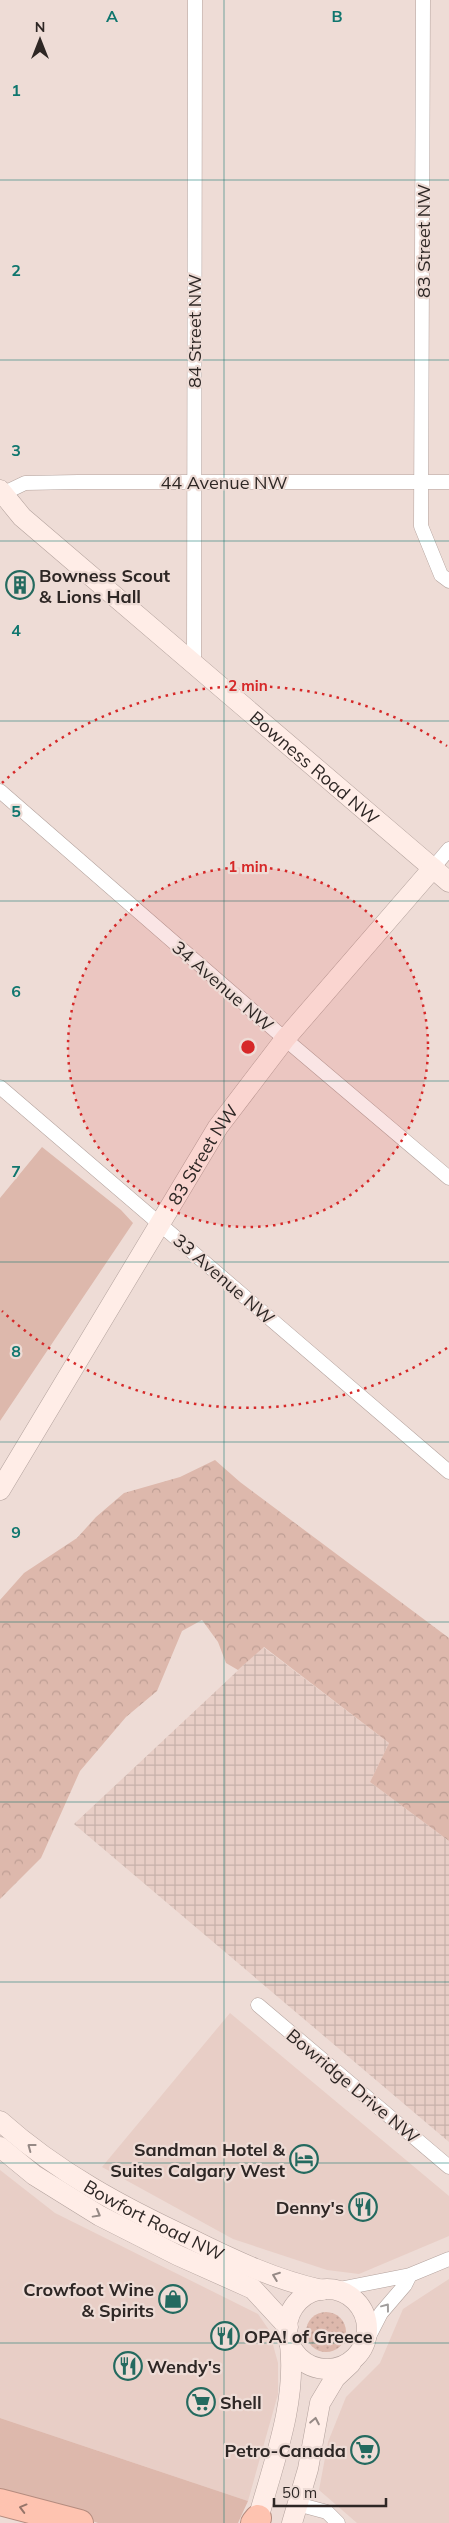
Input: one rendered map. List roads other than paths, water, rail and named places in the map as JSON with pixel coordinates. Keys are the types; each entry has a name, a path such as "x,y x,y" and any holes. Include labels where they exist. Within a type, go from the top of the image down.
{"highway":[{"path":"0,2502 80,2523"}],"street":[{"name":"84 Street NW","path":"194,662 195,0"},
{"name":"83 Street NW","path":"423,0 422,526 441,575 449,581"},
{"name":"44 Avenue NW","path":"1,493 25,483 449,482"},
{"name":"Bowness Road NW","path":"1,493 22,517 194,662 449,882"},
{"name":"34 Avenue NW","path":"0,791 285,1039 449,1178"},
{"name":"83 Street NW","path":"0,1490 218,1127 285,1039 449,849"},
{"name":"33 Avenue NW","path":"0,1087 449,1472"},
{"name":"Bowridge Drive NW","path":"258,2005 449,2167"},
{"name":"Bowfort Road NW","path":"0,2121 64,2172 115,2201 221,2254 284,2280 328,2290 410,2275 449,2259"},
{"name":"Bowfort Road NW","path":"0,2147 34,2175 100,2216 177,2255 253,2289 289,2335"},
{"path":"338,2523 327,2512 294,2514 308,2469 320,2403 335,2378 352,2361 366,2342 382,2312 405,2286 410,2275"},
{"path":"256,2521 276,2455 291,2382 293,2368 289,2318 298,2302 305,2296 328,2290 345,2293 362,2308 366,2319 366,2342"},
{"path":"289,2335 300,2358 316,2368 335,2368 352,2361"}],"place":[{"name":"Bowness Scout & Lions Hall","path":"20,585"},
{"name":"Sandman Hotel & Suites Calgary West","path":"304,2159"},
{"name":"Denny's","path":"363,2207"},
{"name":"Crowfoot Wine & Spirits","path":"173,2299"},
{"name":"OPA! of Greece","path":"225,2336"},
{"name":"Wendy's","path":"128,2366"},
{"name":"Shell","path":"201,2402"},
{"name":"Petro-Canada","path":"365,2450"}]}
